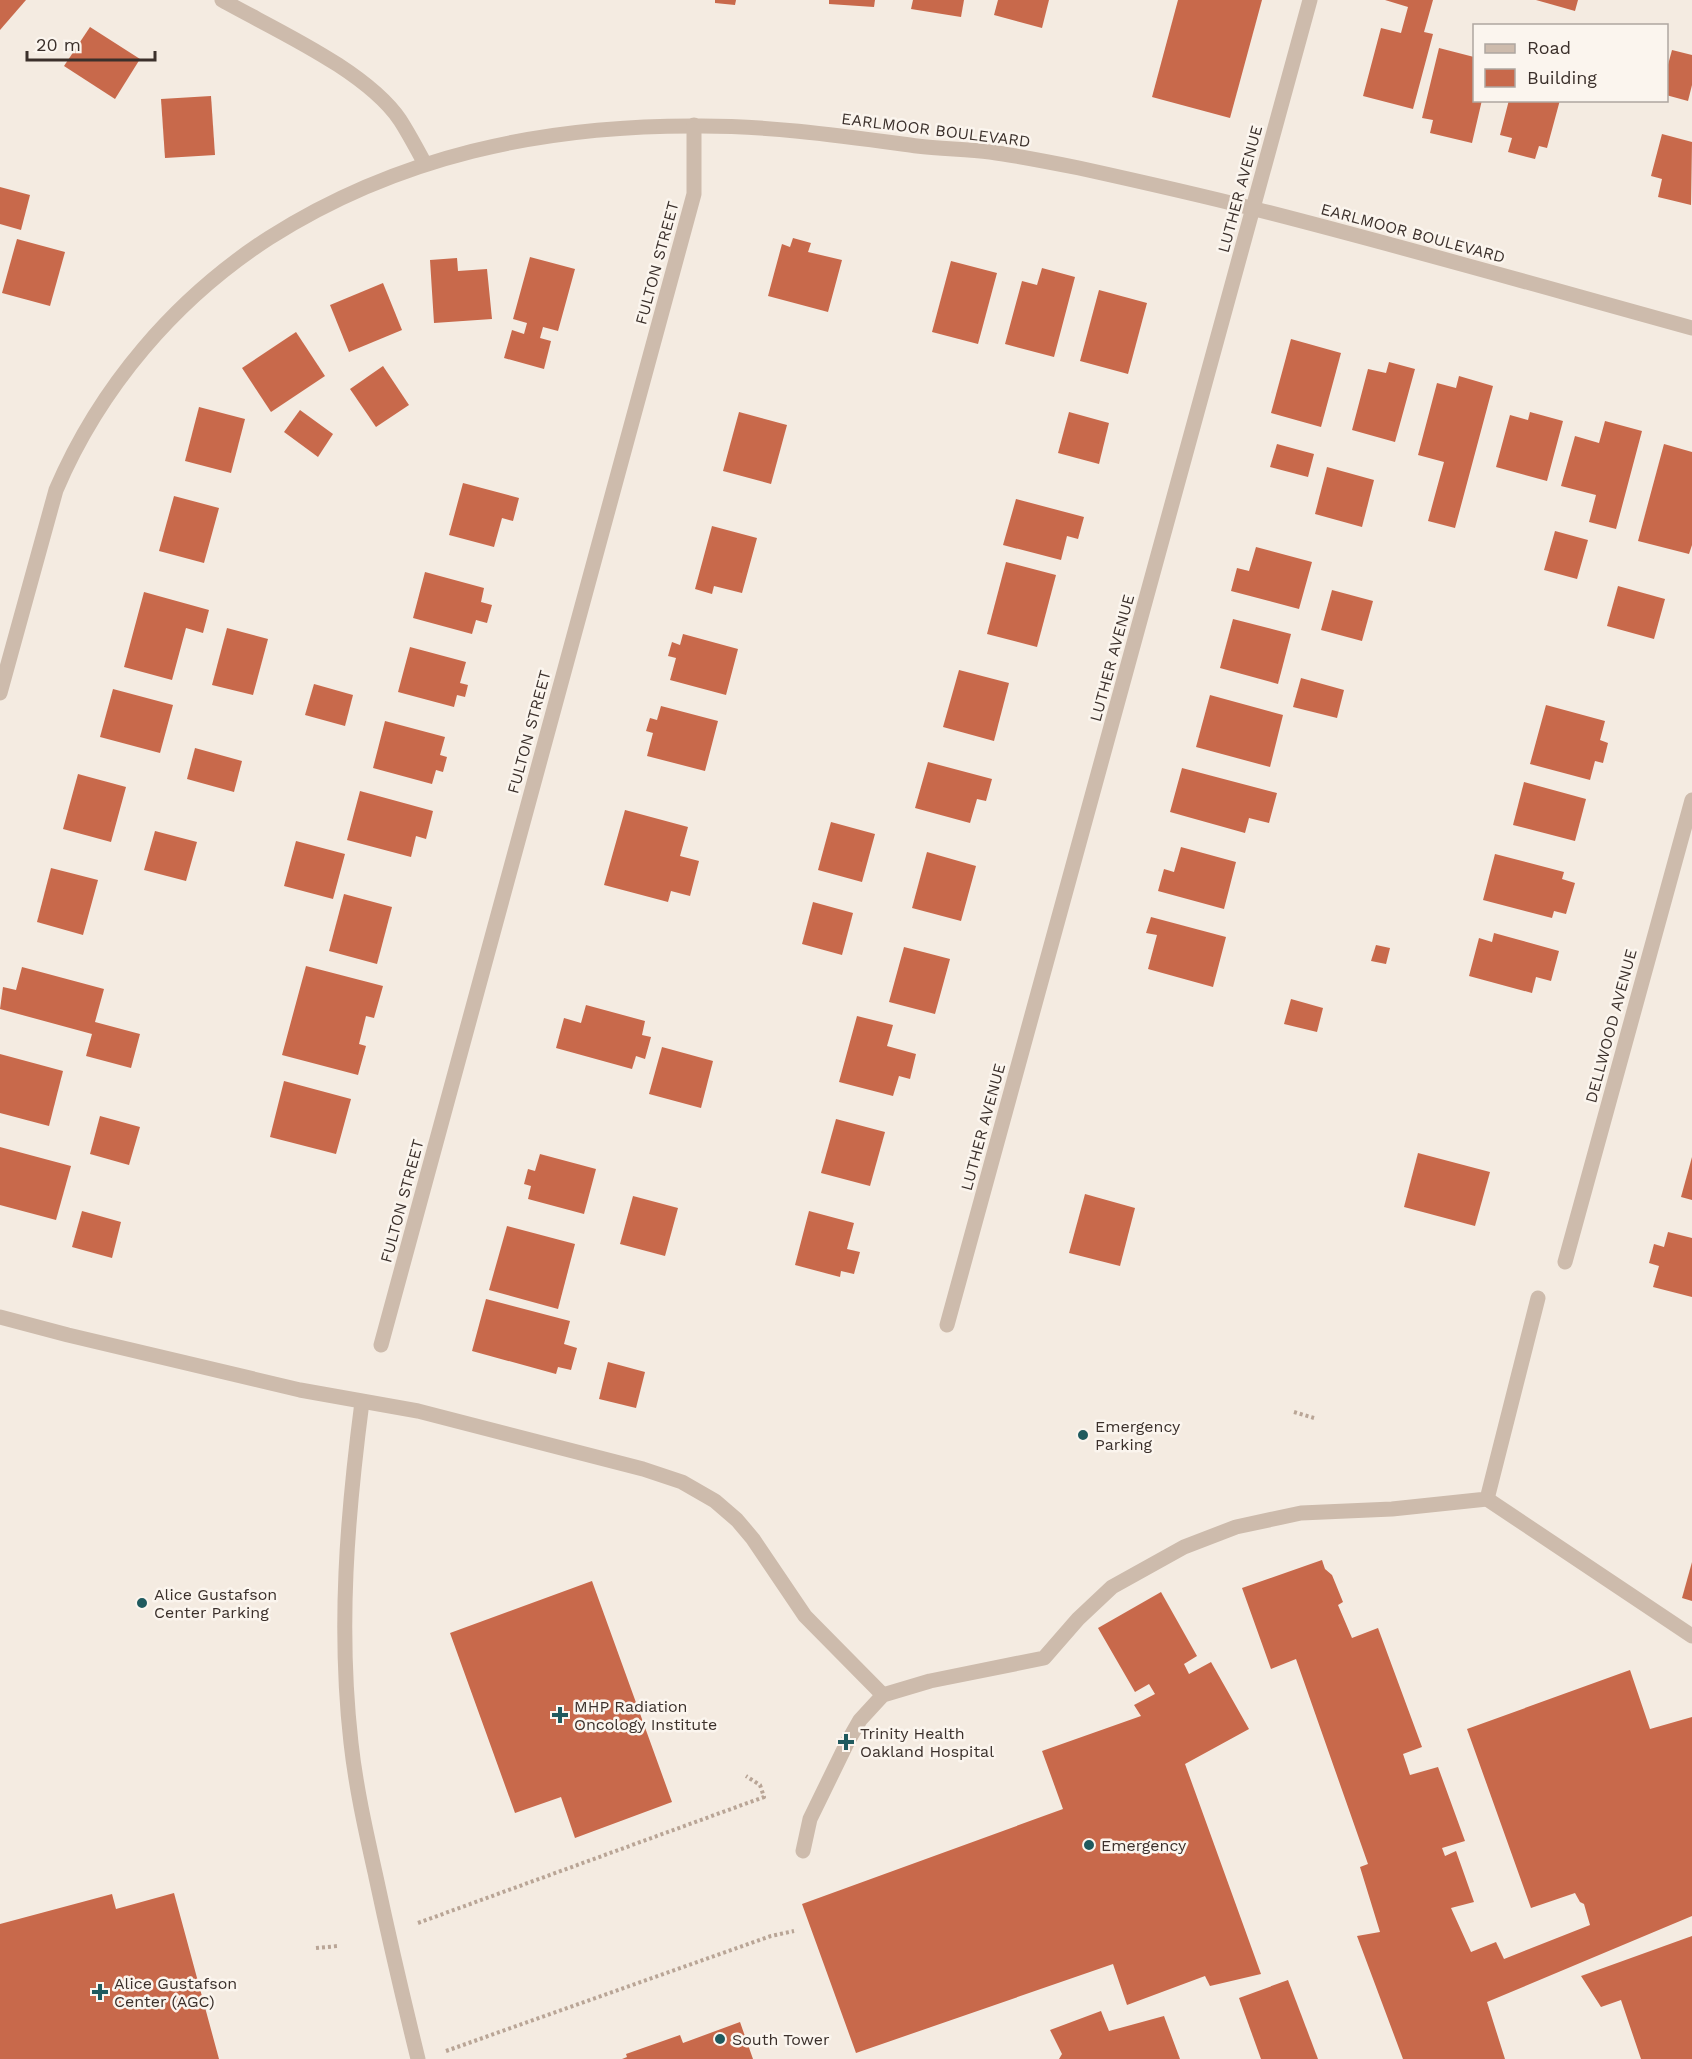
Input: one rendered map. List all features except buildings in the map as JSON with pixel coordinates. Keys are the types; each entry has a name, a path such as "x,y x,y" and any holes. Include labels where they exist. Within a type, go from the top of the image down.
{"street":[{"path":"222,0 339,65 363,83 399,119 425,164"},
{"name":"LUTHER AVENUE","path":"947,1325 1310,0"},
{"name":"EARLMOOR BOULEVARD","path":"0,693 56,490 88,426 142,349 193,297 257,246 313,212 425,164 484,147 547,135 624,128 694,126 750,128 990,152 1149,183 1253,209 1692,328"},
{"name":"FULTON STREET","path":"381,1345 694,194 694,126"},
{"name":"DELLWOOD AVENUE","path":"1565,1262 1692,800"},
{"path":"1487,1499 1538,1298"},
{"path":"0,1317 288,1388 418,1411 643,1469 682,1482 715,1501 737,1520 753,1539 805,1616 883,1695"},
{"path":"362,1402 351,1485 345,1575 345,1670 361,1806 418,2059"},
{"path":"803,1851 810,1819 848,1741 860,1720 883,1695 930,1681 1044,1658 1078,1619 1112,1587 1184,1547 1236,1527 1324,1510 1368,1511 1487,1499 1692,1636"}],"path":[{"path":"1294,1412 1314,1418"},
{"path":"418,1923 764,1797 760,1785 746,1776"},
{"path":"441,2052 771,1936 794,1930"},
{"path":"316,1948 338,1946"}],"place":[{"name":"Emergency Parking","path":"1083,1435"},
{"name":"Alice Gustafson Center Parking","path":"142,1603"},
{"name":"MHP Radiation Oncology Institute","path":"560,1715"},
{"name":"Trinity Health Oakland Hospital","path":"846,1742"},
{"name":"Emergency","path":"1089,1845"},
{"name":"Alice Gustafson Center (AGC)","path":"100,1992"},
{"name":"South Tower","path":"720,2039"}]}
